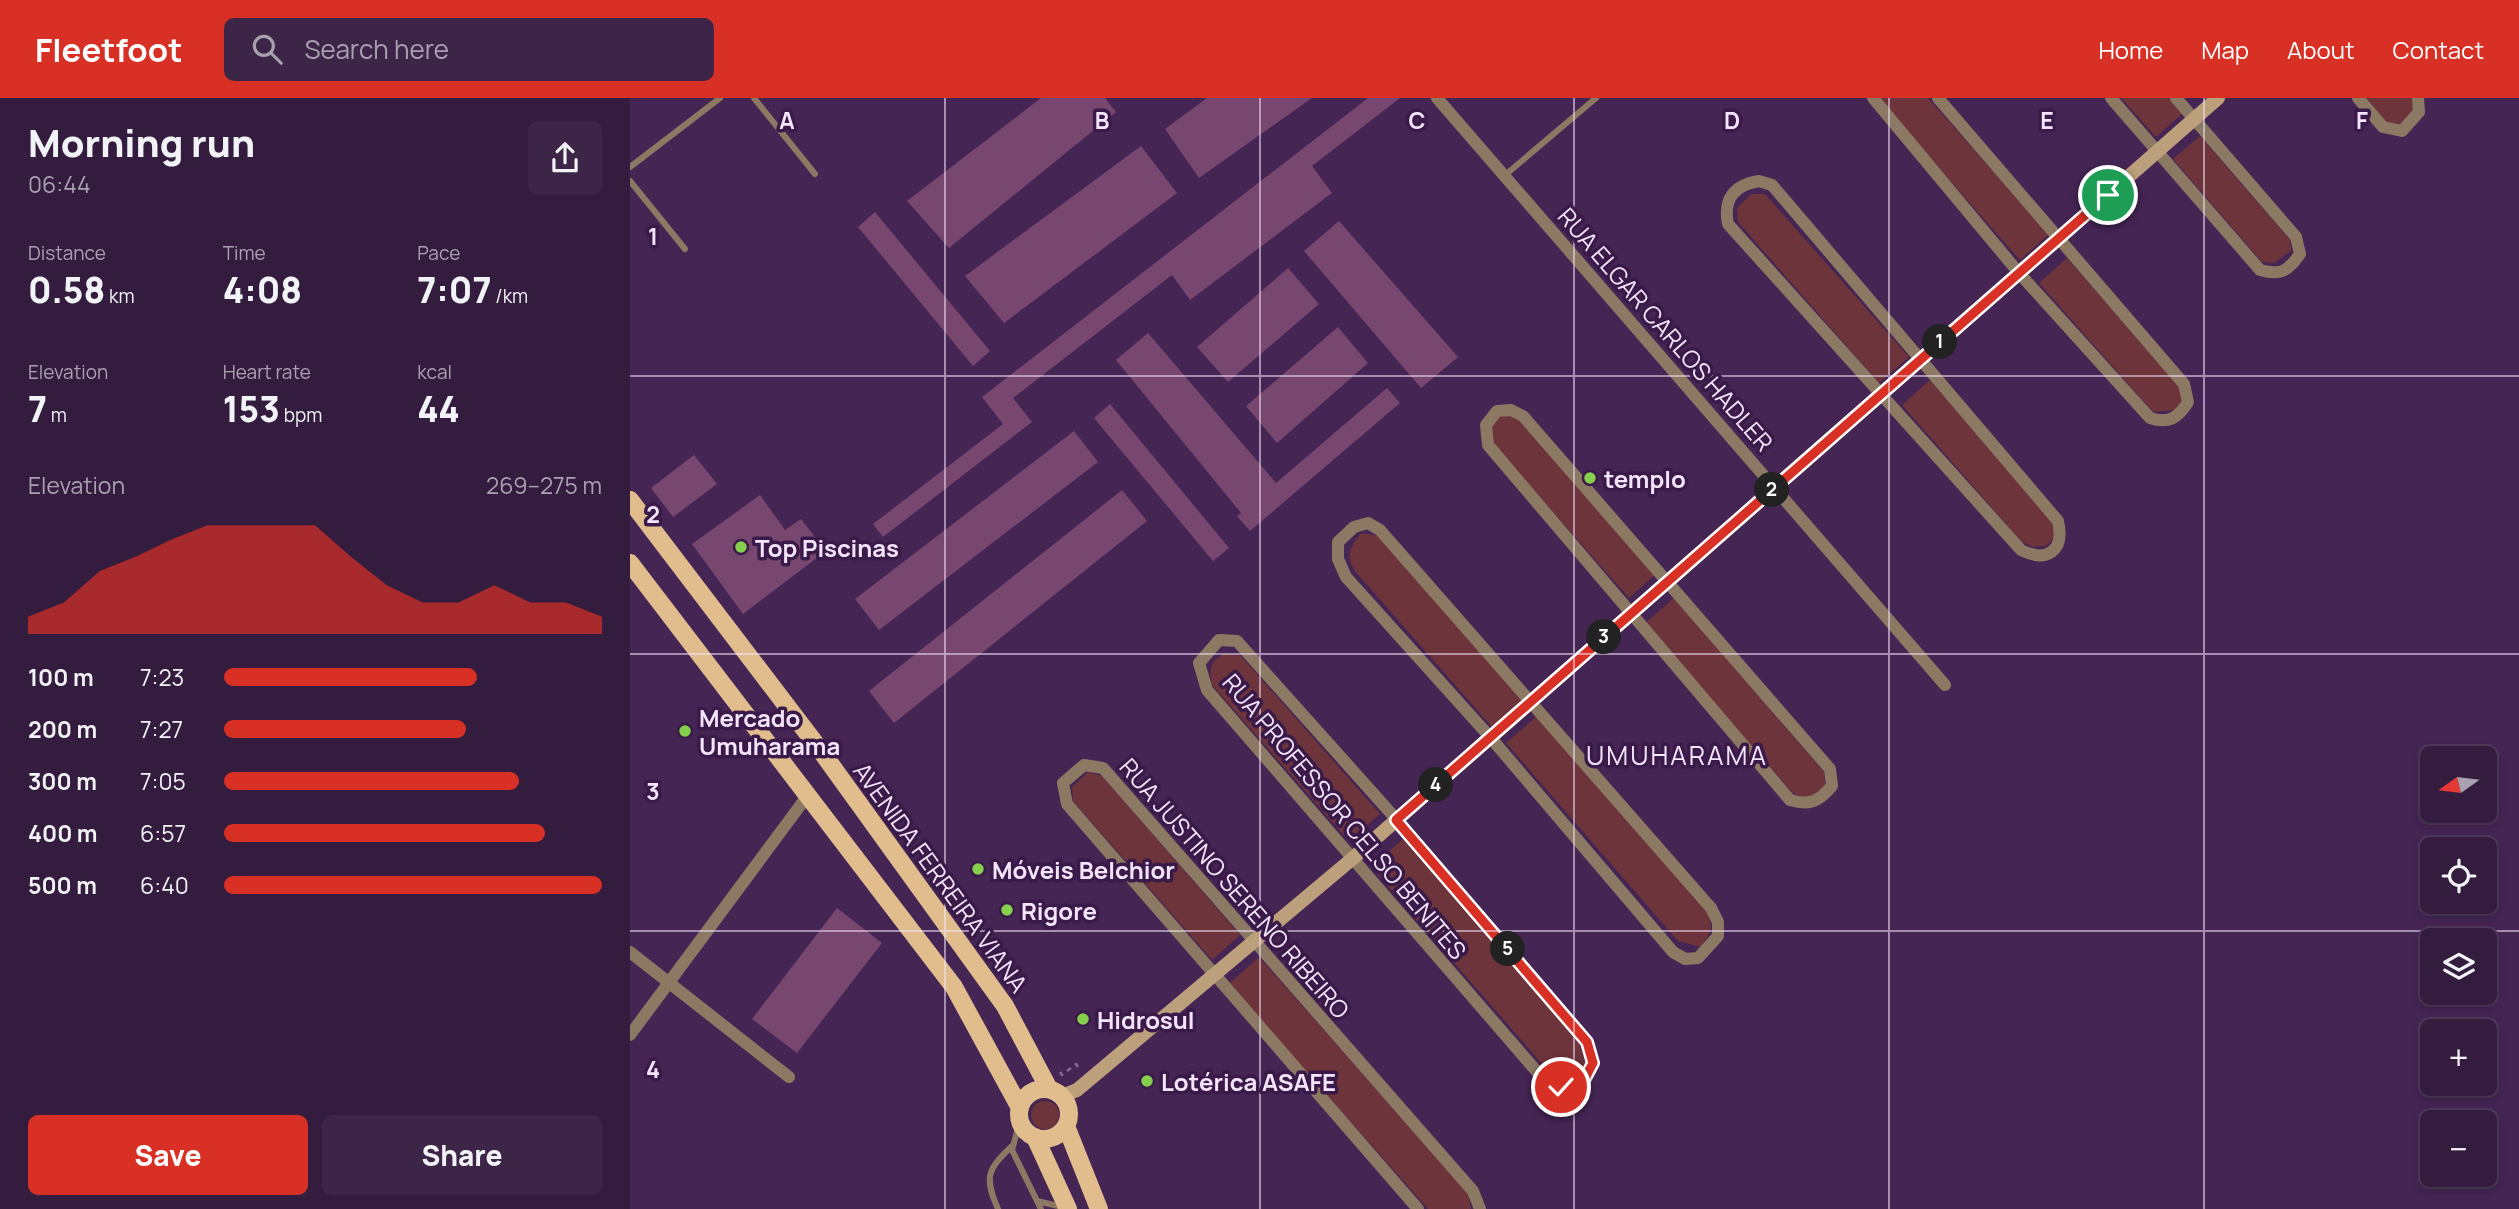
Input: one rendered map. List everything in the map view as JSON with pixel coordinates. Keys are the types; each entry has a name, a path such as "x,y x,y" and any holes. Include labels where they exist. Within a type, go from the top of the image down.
{"main road":[{"name":"AVENIDA FERREIRA VIANA","path":"630,500 821,751 1005,1006 1064,1096"},
{"path":"630,563 954,987 1026,1131 1035,1137 1049,1138 1066,1126"},
{"path":"1020,1115 1023,1101 1034,1091 1064,1096 1066,1126 1099,1209"},
{"path":"1035,1137 1068,1209"}],"street":[{"path":"1873,98 2019,273 2150,418 2163,422 2180,416 2188,402 2184,384 1938,98"},
{"path":"2111,98 2260,270 2275,275 2289,269 2300,254 2296,237 2176,98"},
{"path":"1064,1096 1256,942 1352,859 2218,98"},
{"path":"2358,98 2384,127 2402,131 2419,112 2418,98"},
{"name":"RUA ELGAR CARLOS HADLER","path":"1444,101 1504,176 1776,486 1945,685"},
{"path":"1759,181 1772,185 1921,359 2058,521 2062,535 2049,555 2035,557 2021,550 1880,395 1728,224 1724,207 1728,198 1748,183 1759,181"},
{"path":"1511,410 1523,416 1669,581 1830,769 1832,786 1818,801 1803,804 1790,800 1488,445 1486,425 1497,411 1511,410"},
{"path":"1368,523 1380,530 1530,702 1711,908 1718,922 1718,936 1698,958 1685,959 1673,952 1490,737 1346,577 1338,559 1338,542 1354,527 1368,523"},
{"name":"RUA PROFESSOR CELSO BENITES","path":"1219,640 1237,641 1396,820 1587,1042 1593,1063 1583,1082 1561,1087 1545,1081 1207,690 1199,663 1219,640"},
{"name":"RUA JUSTINO SERENO RIBEIRO","path":"1418,1209 1067,804 1063,783 1084,765 1103,768 1473,1191 1480,1209"},
{"path":"630,1035 808,795"},
{"path":"630,952 789,1077"}],"lane":[{"path":"630,167 720,98"},
{"path":"754,98 814,173"},
{"path":"1504,176 1596,98"},
{"path":"630,181 685,249"},
{"path":"998,1209 990,1191 991,1168 1012,1146 1020,1115"},
{"path":"1012,1146 1041,1209"},
{"path":"1037,1200 1068,1209"}],"path":[{"path":"1055,1065 1062,1076 1076,1064"}],"shaded area":[{"path":"1877,98 1928,98 2049,234 2020,260"},
{"path":"2121,98 2170,98 2183,113 2156,137"},
{"path":"2365,98 2415,98 2415,113 2401,126 2386,123"},
{"path":"2200,136 2290,240 2291,251 2274,263 2262,262 2173,159"},
{"path":"1751,194 1765,194 1909,357 1879,383 1738,222 1737,208"},
{"path":"2067,258 2178,385 2182,400 2175,410 2153,412 2039,283"},
{"path":"1930,380 2052,520 2055,537 2046,546 2033,547 2022,542 1902,405"},
{"path":"1499,415 1509,415 1522,421 1656,574 1629,598 1493,444 1491,426"},
{"path":"1361,533 1380,536 1524,699 1492,727 1354,570 1350,550"},
{"path":"1674,598 1824,772 1825,785 1816,796 1802,799 1791,791 1645,623"},
{"path":"1225,653 1241,656 1380,814 1349,841 1212,685 1212,666 1216,659"},
{"path":"1537,716 1707,912 1710,931 1700,947 1678,941 1506,743"},
{"path":"1088,772 1102,776 1240,935 1212,960 1073,801 1072,787"},
{"path":"1403,839 1581,1045 1587,1063 1577,1076 1557,1077 1549,1072 1371,867"},
{"path":"1259,957 1468,1193 1471,1209 1428,1209 1229,984"},
{"path":"1045,1101 1055,1105 1059,1115 1055,1125 1045,1129 1035,1125 1031,1115 1035,1105"}],"building":[{"path":"1041,98 1105,98 1116,112 949,248 907,201"},
{"path":"1207,98 1312,98 1199,178 1165,129"},
{"path":"1368,98 1400,98 1312,166 1332,193 1190,300 1172,275 1013,398 1032,422 883,537 873,524 1003,424 982,397"},
{"path":"1141,146 1177,193 1004,323 965,276"},
{"path":"875,212 990,351 973,366 858,227"},
{"path":"1339,221 1458,357 1421,388 1304,251"},
{"path":"1288,268 1319,304 1228,382 1197,347"},
{"path":"1338,327 1368,363 1277,443 1246,406"},
{"path":"1148,333 1276,483 1387,388 1400,403 1250,531 1237,516 1241,513 1116,360"},
{"path":"1110,404 1229,548 1213,561 1094,418"},
{"path":"1074,431 1098,462 879,630 855,599"},
{"path":"694,455 717,484 673,517 651,488"},
{"path":"1122,490 1147,521 894,723 869,691"},
{"path":"760,495 785,530 801,519 826,551 743,614 692,544"},
{"path":"837,908 882,943 797,1053 752,1019"}],"place":[{"name":"templo","path":"1590,478"},
{"name":"Top Piscinas","path":"741,547"},
{"name":"Mercado Umuharama","path":"685,731"},
{"name":"Móveis Belchior","path":"978,869"},
{"name":"Rigore","path":"1007,910"},
{"name":"Hidrosul","path":"1083,1019"},
{"name":"Lotérica ASAFE","path":"1147,1081"}],"district":[{"name":"UMUHARAMA","path":"1677,755"}],"route":[{"path":"1561,1087 1583,1082 1593,1063 1587,1042 1396,820 2108,195"}]}
